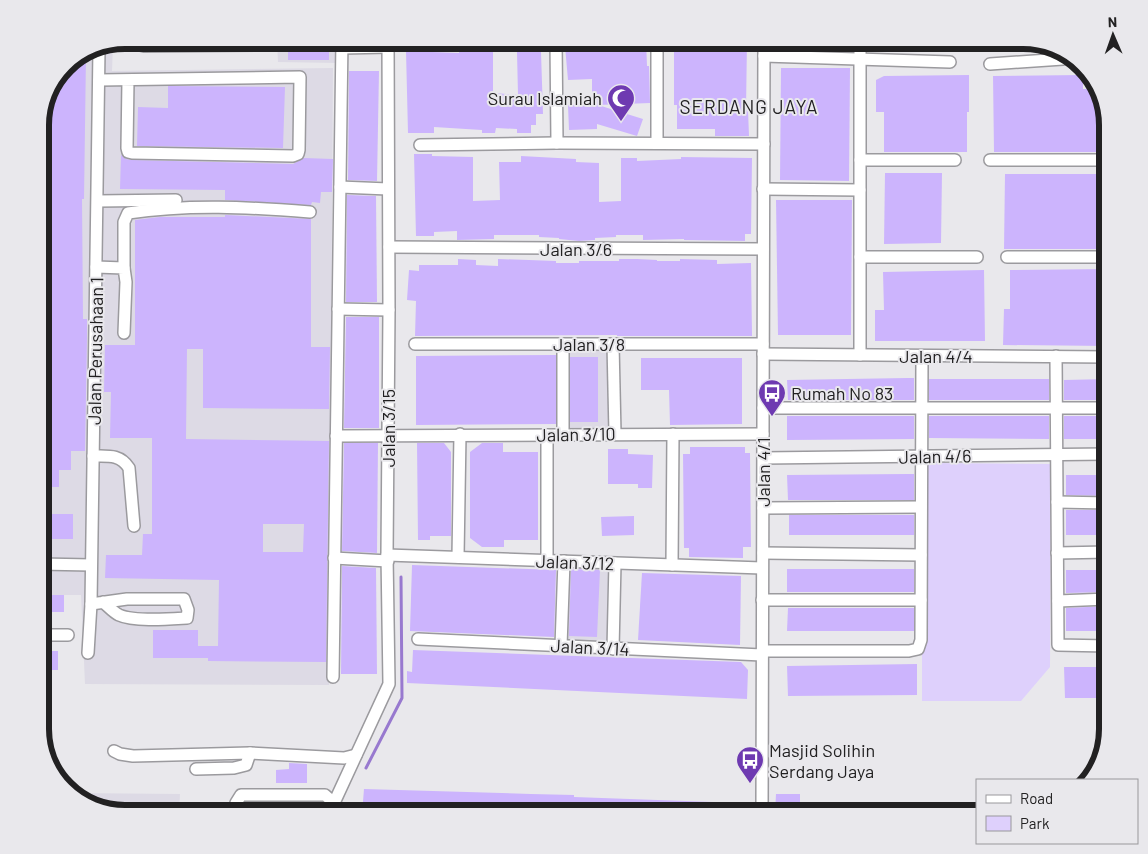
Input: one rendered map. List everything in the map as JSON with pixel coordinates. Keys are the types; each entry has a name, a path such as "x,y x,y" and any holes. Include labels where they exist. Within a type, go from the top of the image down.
{"street":[{"path":"332,677 342,49"},
{"name":"Jalan 3/15","path":"336,805 356,755 389,684 387,558 389,435 388,49"},
{"path":"556,49 557,143"},
{"path":"657,49 657,143"},
{"name":"Jalan 4/1","path":"762,805 764,49"},
{"path":"860,49 860,355"},
{"name":"Jalan Perusahaan 1","path":"88,653 97,603 91,565 100,53"},
{"path":"764,56 950,62"},
{"path":"990,64 1061,59"},
{"path":"99,80 300,77 300,150 298,154 293,156 132,154 128,152 127,148 128,80"},
{"path":"420,145 557,143 764,144"},
{"path":"860,160 955,160"},
{"path":"990,160 1099,160"},
{"path":"340,187 388,189"},
{"path":"764,189 860,190"},
{"path":"98,201 221,200"},
{"path":"124,333 126,282 124,268 124,222 128,213 163,208 248,207 310,212"},
{"name":"Jalan 3/6","path":"389,247 763,249"},
{"path":"1007,256 1099,257"},
{"path":"860,257 977,257"},
{"path":"96,267 124,268"},
{"path":"338,309 389,310"},
{"name":"Jalan 3/8","path":"415,344 613,344 763,349"},
{"path":"563,435 564,344"},
{"path":"613,344 614,434"},
{"name":"Jalan 4/4","path":"763,349 860,355 1099,357"},
{"path":"762,600 921,600 922,356"},
{"path":"1056,356 1058,645 1099,646"},
{"path":"763,408 1099,408"},
{"path":"458,557 460,434"},
{"path":"672,565 673,434"},
{"name":"Jalan 3/10","path":"336,436 763,434"},
{"path":"547,435 547,561"},
{"name":"Jalan 4/6","path":"763,458 1099,454"},
{"path":"93,456 118,457 125,461 129,468 134,526"},
{"path":"1057,502 1099,503"},
{"path":"763,508 921,507"},
{"path":"1058,553 1099,552"},
{"path":"762,554 921,555"},
{"name":"Jalan 3/12","path":"334,558 458,557 762,568"},
{"path":"561,646 564,561"},
{"path":"613,649 615,563"},
{"path":"49,564 91,565"},
{"path":"127,599 184,600 188,610 187,618 132,618 120,615 97,603 127,599"},
{"path":"1058,601 1099,599"},
{"name":"Jalan 3/14","path":"418,639 613,649 762,653 909,651 918,649 921,640 921,600"},
{"path":"49,635 68,635"},
{"path":"114,751 133,756 250,753 344,758 356,755"},
{"path":"196,769 234,768 246,765 250,753"},
{"path":"236,805 241,794 325,795 331,805"}],"shaded area":[{"path":"277,49 338,49 338,63 278,62"},
{"path":"113,50 112,71 333,68 329,685 85,684 81,595 49,595 49,119 51,105 57,91 64,78 87,59"},
{"path":"567,348 608,348 610,430 567,430"},
{"path":"567,565 611,567 609,644 564,642"},
{"path":"84,793 180,794 179,805 124,805 110,804"}],"green space":[{"path":"922,463 1051,464 1050,667 1021,701 922,701"}],"building":[{"path":"288,49 329,49 329,60 288,60"},
{"path":"565,49 646,49 647,66 649,66 650,103 598,105 643,119 637,136 597,124 597,129 569,130 568,105 592,104 592,79 568,80"},
{"path":"674,49 747,49 746,110 748,110 749,136 715,136 715,129 677,129 677,105 674,105"},
{"path":"406,51 459,53 459,51 493,51 493,93 518,95 517,52 541,52 543,114 536,114 536,125 531,125 531,133 517,133 517,129 496,128 495,133 482,133 482,130 434,127 434,133 408,133"},
{"path":"86,60 84,199 82,199 83,319 87,319 85,451 71,451 71,470 59,470 59,487 49,487 49,119 51,105 64,78"},
{"path":"781,68 850,68 849,181 780,180"},
{"path":"349,71 379,71 377,181 348,180"},
{"path":"969,75 967,152 884,152 884,112 876,112 876,80 884,76"},
{"path":"1081,75 1083,77 1083,89 1090,89 1098,110 1099,152 994,152 993,76"},
{"path":"168,86 285,87 283,148 137,146 138,107 168,108"},
{"path":"414,154 473,157 473,201 500,200 499,162 521,162 521,156 576,159 576,162 599,163 599,202 621,201 621,158 637,158 637,161 681,159 681,157 752,158 751,234 745,234 745,241 643,240 643,235 616,235 616,237 579,241 539,237 539,235 494,235 494,239 457,240 457,231 434,232 434,236 416,236"},
{"path":"121,155 126,159 132,160 293,164 304,158 333,159 332,192 321,192 320,203 312,202 311,205 225,200 225,190 120,189"},
{"path":"885,173 942,173 941,243 884,244"},
{"path":"1005,174 1099,174 1099,249 1004,249"},
{"path":"347,195 376,196 377,302 346,302"},
{"path":"776,200 852,200 851,335 778,335"},
{"path":"225,215 311,219 311,347 330,347 329,409 203,408 203,349 187,349 186,439 329,441 326,662 208,661 208,658 153,658 153,630 198,630 198,646 218,646 219,580 105,578 106,555 142,555 143,534 152,534 152,438 110,438 111,392 104,392 105,345 135,345 135,220 160,217 225,217","holes":["263,524 304,524 303,552 263,552"]},
{"path":"458,259 476,260 476,265 498,266 498,259 556,261 556,263 619,261 619,259 680,261 680,259 717,260 717,264 751,263 752,336 415,336 416,301 407,300 409,270 419,271 419,265 458,265"},
{"path":"1099,269 1099,346 1003,345 1004,309 1010,309 1010,270"},
{"path":"984,270 985,341 875,341 875,310 884,310 883,272"},
{"path":"346,317 379,317 379,428 344,428"},
{"path":"556,355 556,424 416,425 416,356"},
{"path":"570,357 598,357 598,422 570,422"},
{"path":"641,358 742,358 742,424 670,425 669,390 641,390"},
{"path":"914,378 914,400 788,400 787,380"},
{"path":"929,379 1049,379 1049,400 929,400"},
{"path":"1099,379 1099,400 1064,400 1064,380"},
{"path":"787,416 914,416 914,439 787,440"},
{"path":"929,416 1049,416 1049,439 929,438"},
{"path":"1064,416 1099,416 1099,439 1064,439"},
{"path":"344,443 378,443 377,553 342,551"},
{"path":"417,443 444,443 451,452 451,536 430,536 430,540 418,540"},
{"path":"482,443 503,443 503,452 538,452 538,540 504,540 504,547 482,547 470,538 470,452"},
{"path":"690,447 745,447 745,453 750,453 751,547 743,547 743,558 689,557 689,548 684,548 683,454 690,454"},
{"path":"608,449 628,449 628,454 653,455 652,488 638,488 638,484 608,484"},
{"path":"914,474 914,500 788,500 787,475"},
{"path":"1066,475 1099,475 1099,496 1066,495"},
{"path":"1066,510 1099,510 1099,535 1066,535"},
{"path":"49,514 73,514 73,539 49,539"},
{"path":"789,515 914,515 914,535 789,535"},
{"path":"634,516 634,535 602,536 601,517"},
{"path":"412,565 556,570 554,637 410,631"},
{"path":"342,566 376,568 377,674 341,674"},
{"path":"571,569 600,570 597,637 569,636"},
{"path":"787,569 914,569 914,592 787,592"},
{"path":"1066,570 1099,570 1099,592 1066,593"},
{"path":"642,573 741,576 740,645 638,640"},
{"path":"49,595 64,595 64,612 49,612"},
{"path":"1099,606 1099,631 1066,631 1066,608"},
{"path":"788,608 914,608 914,631 787,631"},
{"path":"413,650 741,662 748,670 747,699 407,683 407,671 412,672"},
{"path":"49,651 58,651 58,670 49,670"},
{"path":"917,664 917,695 788,696 787,666"},
{"path":"1064,667 1099,667 1099,698 1065,698"},
{"path":"289,763 307,764 307,783 276,783 276,770 289,769"},
{"path":"364,789 574,795 574,797 741,803 741,805 363,805"},
{"path":"776,794 800,794 800,802 807,802 807,805 775,805"}],"waterway":[{"path":"366,768 402,698 401,577"}],"place":[{"name":"Surau Islamiah","path":"621,122"},
{"name":"Rumah No 83","path":"772,417"},
{"name":"Masjid Solihin Serdang Jaya","path":"750,784"}],"district":[{"name":"SERDANG JAYA","path":"749,106"}]}
